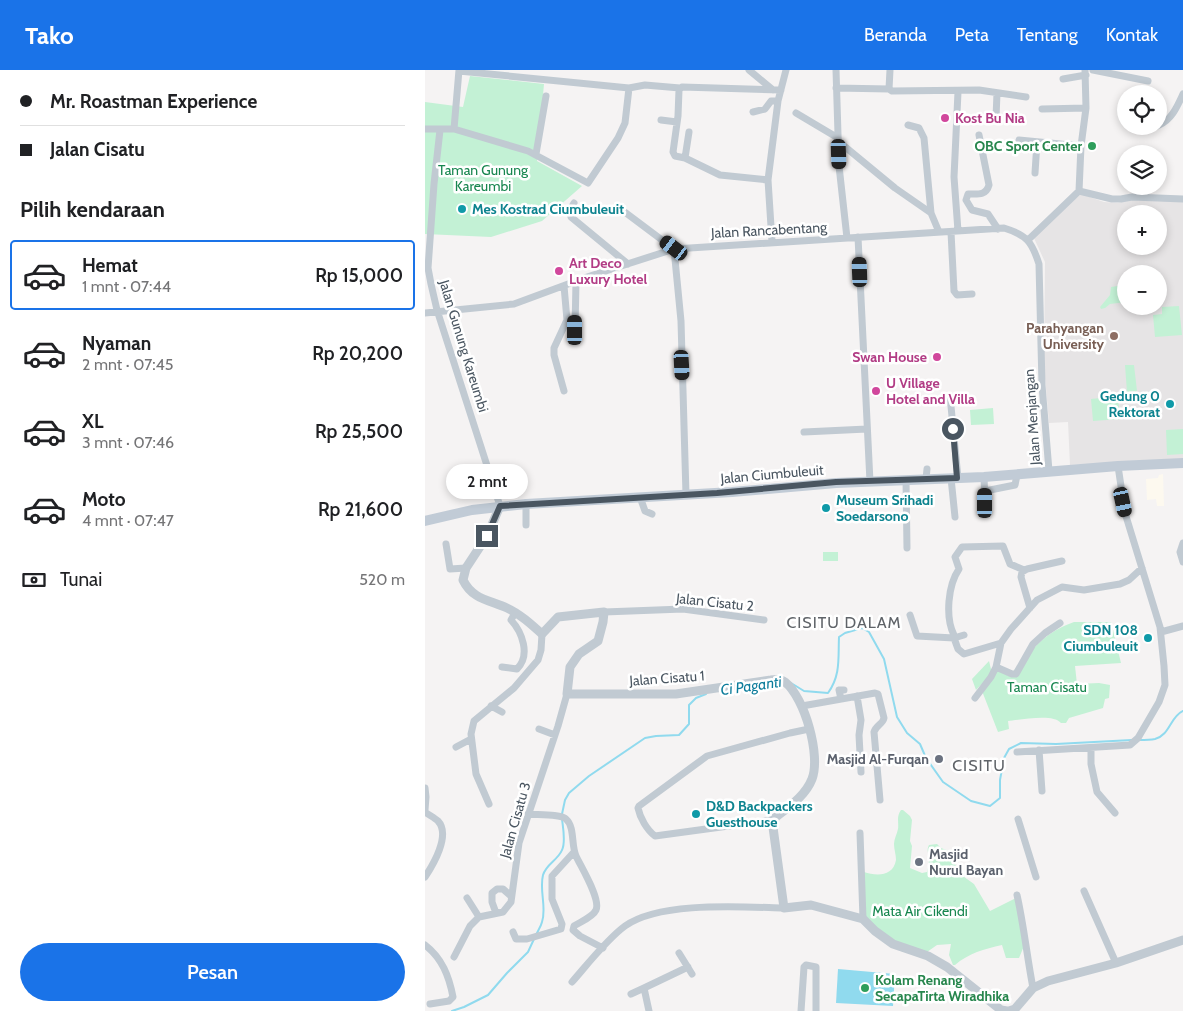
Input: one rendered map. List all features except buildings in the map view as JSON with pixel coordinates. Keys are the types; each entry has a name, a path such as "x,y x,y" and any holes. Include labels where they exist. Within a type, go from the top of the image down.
{"main road":[{"name":"Jalan Ciumbuleuit","path":"425,521 472,510 526,504 686,495 836,482 906,480 927,474 954,478 984,477 1118,466 1183,463"}],"street":[{"path":"749,70 777,90"},
{"path":"772,242 768,180 778,101 777,90 786,70"},
{"path":"836,70 839,166 847,238"},
{"path":"889,89 890,70"},
{"path":"1093,70 1148,81"},
{"path":"454,129 459,71 629,88 645,85 680,88 777,90"},
{"path":"979,135 989,185 983,194 968,194 966,200 972,210 988,214 1001,229 1021,234 1028,240 1079,191 1081,146 1086,108 1085,72 1063,79"},
{"path":"425,129 454,129 536,154 588,183 618,138 625,123 629,88"},
{"path":"680,88 673,155 685,158 720,175 768,180"},
{"path":"836,88 958,92 979,90 1026,97"},
{"path":"958,92 954,177 953,290 957,295 972,294"},
{"path":"996,118 997,93"},
{"path":"1167,119 1175,110 1183,94"},
{"path":"536,154 546,96"},
{"path":"753,112 765,108 771,101 778,101"},
{"path":"1042,109 1086,108"},
{"path":"796,113 838,140 895,188 931,213"},
{"path":"661,120 677,122"},
{"path":"908,126 919,128 924,138 931,213 939,232"},
{"name":"Jalan Gunung Kareumbi","path":"440,130 434,184 429,268 431,284 437,310 500,506"},
{"path":"685,158 689,132"},
{"path":"1019,140 1081,146"},
{"path":"1035,173 1037,142"},
{"path":"1079,191 1121,200 1132,197 1183,199"},
{"path":"574,203 571,208 571,217 628,264"},
{"path":"622,210 674,248 681,321 686,495"},
{"name":"Jalan Rancabentang","path":"425,313 437,310 514,304 674,248 1001,229"},
{"path":"858,237 870,482"},
{"name":"Jalan Menjangan","path":"1028,240 1035,251 1039,264 1042,385 1049,471"},
{"path":"575,330 576,281"},
{"path":"564,286 567,320 553,348 564,391"},
{"path":"950,396 955,517"},
{"path":"804,432 867,429"},
{"path":"1017,752 1125,746 1135,741 1152,715 1164,690 1161,632 1125,513 1118,466"},
{"path":"985,491 1015,485 1017,475"},
{"path":"984,477 985,503"},
{"path":"906,480 907,548"},
{"path":"640,498 645,511 652,514"},
{"path":"526,504 526,525"},
{"path":"500,506 487,536 466,568 463,580 473,594 515,613 542,634"},
{"path":"1183,543 1180,552 1183,562"},
{"path":"447,544 450,569 466,568"},
{"path":"1001,643 964,654 958,648 951,629 949,592 959,568 955,557 962,547 1003,546 1010,564 1024,570 1062,561"},
{"path":"975,698 996,667 1001,643 1011,628 1037,600 1062,587 1084,590 1107,587 1129,580 1142,568"},
{"path":"1024,570 1021,572 1021,577 1030,608"},
{"name":"Jalan Cisatu 2","path":"604,612 683,609 764,620"},
{"path":"489,804 476,774 471,738 474,721 514,688 538,660 542,634 558,617 604,612 598,641 579,654 569,667 567,694"},
{"path":"502,666 517,669 521,665 524,654 523,638 511,620 515,613"},
{"path":"910,615 919,637 965,635"},
{"path":"996,667 1016,674 1033,644 1045,633 1061,623"},
{"path":"1161,632 1183,626"},
{"name":"Jalan Cisatu 1","path":"567,694 676,694 783,681 792,689 802,706 809,729 815,762 812,778 803,794 772,820"},
{"path":"841,699 839,690 844,690"},
{"path":"802,706 877,693 884,718 883,722 876,727 874,732 879,800"},
{"name":"Jalan Cisatu 3","path":"511,896 519,843 567,694"},
{"path":"857,696 861,720 859,735 861,772"},
{"path":"491,706 502,712"},
{"path":"539,729 555,735"},
{"path":"784,908 772,820 655,836 651,834 640,816 638,808 707,756 809,729"},
{"path":"457,747 471,738"},
{"path":"1091,748 1091,764 1097,792 1115,813"},
{"path":"1039,750 1043,792"},
{"path":"425,788 427,797 425,811 438,820 442,837 437,858 425,878"},
{"path":"528,814 563,817 569,824 574,852 593,890 596,909 594,913 574,926 573,930 580,936 603,948"},
{"path":"1017,819 1036,877"},
{"path":"860,833 863,919"},
{"path":"513,932 516,939 530,938 560,930 562,927 552,899 552,876 574,852"},
{"path":"454,957 470,926 479,916 496,913 506,910 511,902 511,896 503,889 497,889 492,892 492,902 496,913"},
{"path":"1084,891 1116,963"},
{"path":"1017,895 1024,924 1033,988"},
{"path":"467,898 479,916"},
{"path":"571,982 625,926 645,916 703,907 784,908 811,906 863,919 875,931 893,944 928,956 947,967 1001,1010 1008,1011 1015,1009 1033,988 1054,979 1116,963 1183,940"},
{"path":"425,945 435,952 445,968 453,997 449,1001 430,1004"},
{"path":"631,994 690,970 679,953"},
{"path":"801,1011 804,967 806,965 817,967 816,1011"},
{"path":"644,988 649,1011"}],"shaded area":[{"name":"Parahyangan University","path":"1081,194 1104,202 1118,203 1132,199 1183,201 1183,459 1070,465 1068,422 1049,423 1044,366 1045,262 1033,236"},
{"path":"1163,474 1164,506 1157,506 1156,499 1147,500 1146,479 1158,478 1159,475"}],"green space":[{"name":"Taman Gunung Kareumbi","path":"470,76 544,84 537,161 582,186 542,221 491,237 425,234 425,102 463,107"},
{"path":"1117,286 1117,303 1110,304 1101,309 1100,307 1110,295 1111,287"},
{"path":"1179,306 1182,335 1155,337 1153,315 1167,315 1167,307"},
{"path":"1125,365 1134,365 1137,391 1127,392"},
{"path":"1118,396 1120,419 1093,421 1091,399"},
{"path":"993,408 994,424 971,425 970,410"},
{"path":"1183,429 1183,454 1167,455 1166,430"},
{"path":"823,552 838,552 838,561 823,561"},
{"name":"Taman Cisatu","path":"1074,622 1111,622 1121,663 1075,666 1077,684 1099,683 1110,685 1109,698 1105,699 1103,708 1069,718 1066,723 1061,723 1051,718 1008,721 1009,729 998,732 982,691 997,670 1009,676 1045,638 1063,626"},
{"path":"989,661 992,673 976,690 972,679"},
{"name":"Mata Air Cikendi","path":"901,810 910,816 912,820 910,868 922,873 927,872 929,861 928,847 929,845 937,844 949,851 960,874 974,884 990,911 1016,898 1024,946 1019,958 1006,958 1002,945 977,952 953,965 949,955 951,944 937,945 927,952 891,940 875,930 869,923 865,915 864,906 864,872 883,874 894,866 896,860 894,842"}],"water":[{"name":"Kolam Renang SecapaTirta Wiradhika","path":"838,969 895,974 893,1006 836,1003"}],"waterway":[{"name":"Ci Paganti","path":"791,683 804,691 828,693 837,673 839,637 845,633 862,628 869,632 884,659 897,717 907,733 920,744 926,758 943,782 971,801 990,806 1000,798 1000,780 1004,758 1009,749 1021,743 1056,744 1132,740"},
{"name":"Ci Paganti","path":"562,814 565,800 569,793 589,776 645,738 679,735 689,724 689,705 696,698 706,694"},
{"name":"Ci Paganti","path":"1139,740 1160,737 1175,717 1183,711"},
{"name":"Ci Paganti","path":"537,933 543,916 543,875 560,853 564,843 562,819"},
{"name":"Ci Paganti","path":"452,1011 488,995 528,952 534,939"}],"place":[{"name":"Kost Bu Nia","path":"945,118"},
{"name":"OBC Sport Center","path":"1092,146"},
{"name":"Mes Kostrad Ciumbuleuit","path":"462,209"},
{"name":"Art Deco Luxury Hotel","path":"559,271"},
{"name":"Parahyangan University","path":"1114,336"},
{"name":"Swan House","path":"937,357"},
{"name":"U Village Hotel and Villa","path":"876,391"},
{"name":"Gedung 0 Rektorat","path":"1170,404"},
{"name":"Museum Srihadi Soedarsono","path":"826,508"},
{"name":"SDN 108 Ciumbuleuit","path":"1148,638"},
{"name":"Masjid Al-Furqan","path":"939,759"},
{"name":"D&D Backpackers Guesthouse","path":"696,814"},
{"name":"Masjid Nurul Bayan","path":"919,862"},
{"name":"Kolam Renang SecapaTirta Wiradhika","path":"865,988"}],"district":[{"name":"CISITU DALAM","path":"844,622"},
{"name":"CISITU","path":"979,765"}],"route":[{"path":"487,536 500,506 717,493 836,482 957,478 953,429"}]}
